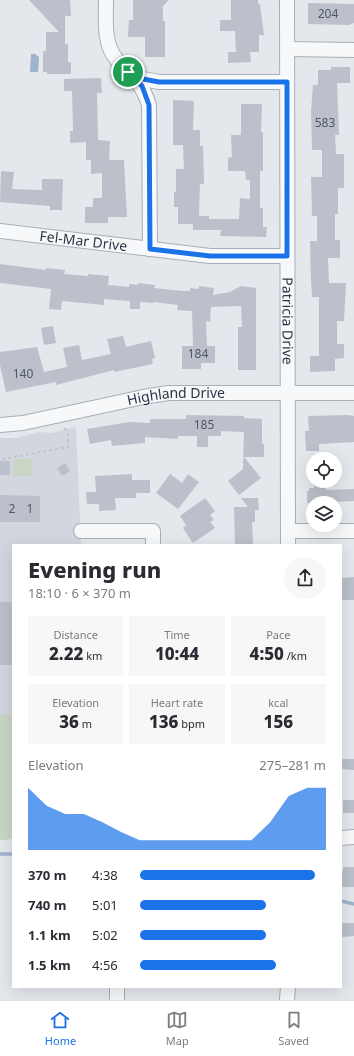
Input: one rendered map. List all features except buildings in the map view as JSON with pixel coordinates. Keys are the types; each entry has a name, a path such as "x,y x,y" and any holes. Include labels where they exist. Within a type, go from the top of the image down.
{"street":[{"path":"106,0 106,28 108,44 116,60 142,86 149,105 150,249"},
{"name":"Patricia Drive","path":"287,0 288,544"},
{"path":"287,50 354,50"},
{"path":"128,72 143,79 159,82 287,82"},
{"name":"Fel-Mar Drive","path":"0,231 210,256 287,256"},
{"name":"Highland Drive","path":"0,426 23,423 148,396 169,393 354,393"},
{"path":"81,531 153,531 153,544"},
{"path":"288,531 354,531"},
{"path":"342,838 354,837"},
{"path":"117,988 117,1000"},
{"path":"288,988 288,1000"}],"path":[{"path":"2,459 68,447 68,434 59,415"}],"shaded area":[{"path":"76,427 81,544 12,544 12,839 0,840 0,438 16,438 40,432 51,433"}],"green space":[{"path":"13,459 32,459 33,476 13,476"},
{"path":"12,714 12,839 0,840 0,715"}],"water":[{"path":"31,54 35,54 39,57 38,72 30,72"}],"waterway":[{"path":"0,854 12,854"},
{"path":"342,901 354,904"}],"route":[{"path":"128,72 143,79 159,82 287,82 287,256 210,256 150,249 149,105 142,86 128,72"}]}
